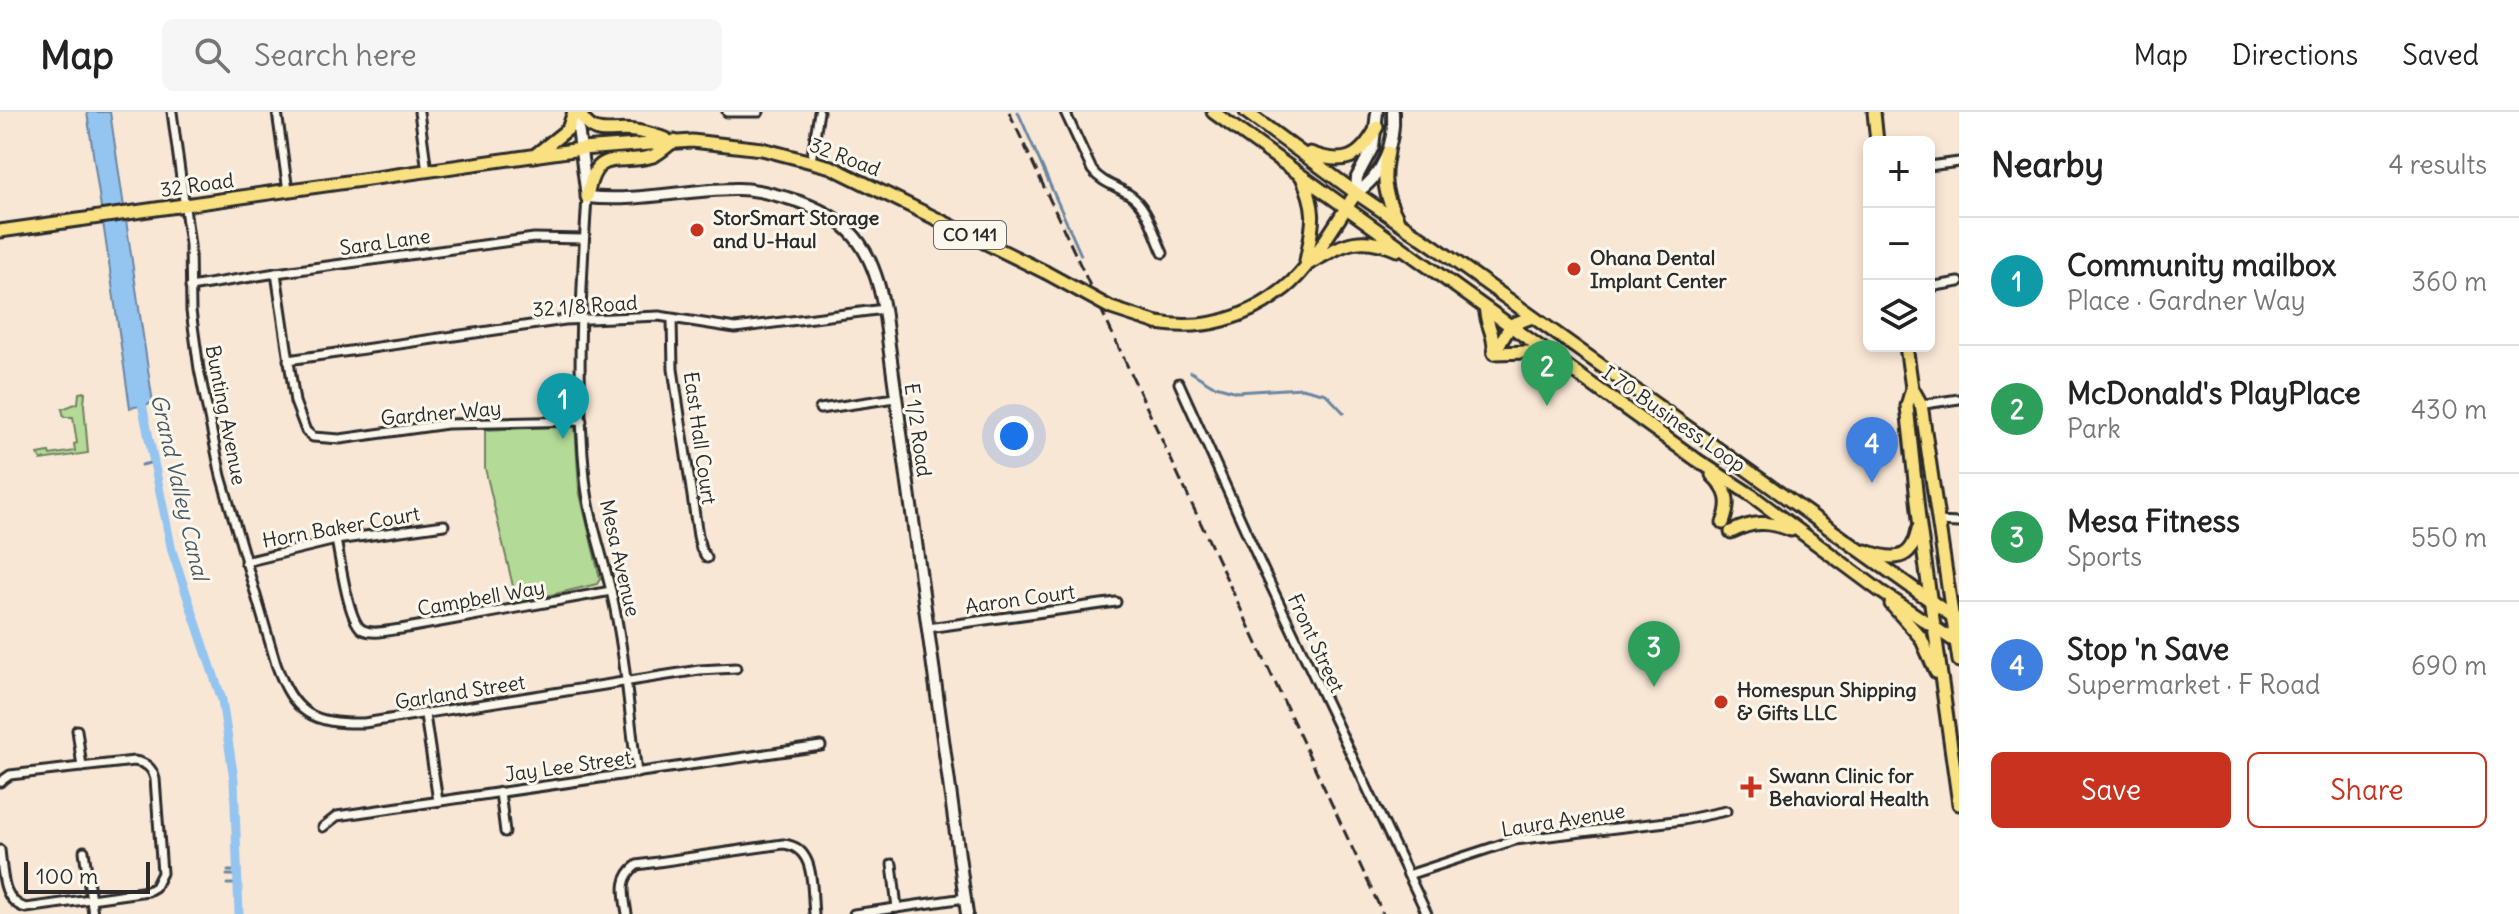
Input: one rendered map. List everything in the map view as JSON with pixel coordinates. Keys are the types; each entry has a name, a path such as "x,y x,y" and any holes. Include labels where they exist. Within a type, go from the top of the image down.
{"main road":[{"path":"534,156 568,129 576,112 595,130 633,130 674,141"},
{"name":"I 70 Business Loop","path":"1213,112 1958,644"},
{"name":"I 70 Business Loop","path":"1246,112 1956,619"},
{"path":"1874,112 1876,136"},
{"path":"1287,142 1322,158 1343,160 1362,150 1377,127"},
{"name":"32 Road","path":"0,231 581,149 674,141 736,145 811,161 870,185 1111,308 1157,323 1192,327 1237,317 1287,287 1356,193"},
{"path":"587,197 590,180 599,166 617,159 653,156 674,141"},
{"path":"1388,152 1383,175 1384,190 1400,222"},
{"path":"1302,176 1312,199 1314,217 1306,265"},
{"path":"1306,265 1346,244 1361,240 1378,243 1425,263"},
{"path":"1486,309 1485,316 1493,332 1494,353"},
{"path":"1494,353 1511,325 1532,317"},
{"path":"1907,352 1912,388 1921,404 1956,619 1959,661"},
{"path":"1494,353 1537,355 1605,392"},
{"path":"1912,388 1907,406 1919,519 1959,804"},
{"path":"1697,460 1728,496 1727,528 1766,522 1814,541"},
{"path":"1837,535 1876,554 1898,557 1915,546 1919,519"},
{"path":"1880,591 1921,638 1945,698"}],"street":[{"name":"Bunting Avenue","path":"172,112 190,245 191,311 221,476 285,690 302,711"},
{"path":"277,112 288,191"},
{"path":"419,112 427,171"},
{"name":"Mesa Avenue","path":"576,112 587,197 580,319 585,477 591,521 611,591 637,773"},
{"path":"727,112 759,112"},
{"path":"811,161 819,112"},
{"path":"1065,112 1092,170 1097,177 1139,204 1163,253"},
{"name":"32 Road","path":"1377,112 1370,156 1355,184 1356,193 1371,182 1388,152 1393,112"},
{"path":"1935,165 1959,162"},
{"name":"E 1/2 Road","path":"587,197 628,200 742,189 764,192 812,206 841,222 864,246 876,273 884,309 967,914"},
{"name":"Sara Lane","path":"190,287 534,238 584,239"},
{"path":"276,273 288,360"},
{"path":"1935,286 1959,282"},
{"name":"32 1/8 Road","path":"288,360 580,319 659,316 735,328 884,309"},
{"name":"East Hall Court","path":"672,319 673,369 698,536 707,558"},
{"name":"Gardner Way","path":"288,360 297,410 306,431 313,437 330,440 447,424 582,421"},
{"name":"Front Street","path":"1179,383 1263,569 1427,914"},
{"path":"820,409 895,398"},
{"path":"1907,406 1959,399"},
{"path":"1938,522 1959,523"},
{"name":"Horn Baker Court","path":"245,562 336,540 444,525"},
{"name":"Campbell Way","path":"336,540 344,583 358,627 366,632 401,629 611,591"},
{"name":"Aaron Court","path":"928,628 1116,602"},
{"name":"Garland Street","path":"302,711 333,724 364,723 699,670 736,668"},
{"path":"425,715 438,801"},
{"path":"77,730 82,767"},
{"name":"Jay Lee Street","path":"323,827 337,816 821,746"},
{"path":"0,782 10,775 134,761 144,763 155,779 162,873 155,887 148,891 26,908 9,897 0,850"},
{"path":"500,792 505,832"},
{"name":"Laura Avenue","path":"1408,875 1515,840 1683,820 1726,811"},
{"path":"627,914 624,880 637,865 793,845 805,854 809,862 814,914"},
{"path":"84,851 93,914"},
{"path":"892,864 897,908"},
{"path":"854,914 965,898"}],"green space":[{"path":"85,392 88,453 41,460 38,454 75,451 74,444 77,443 73,417 64,417 62,409 78,403 79,393"},
{"path":"575,426 579,490 600,579 597,584 517,603 485,468 485,430"}],"water":[{"path":"87,112 110,112 153,403 130,408"}],"waterway":[{"path":"1018,112 1081,255"},
{"path":"1191,372 1212,385 1237,392 1302,388 1326,394 1344,413"},
{"name":"Grand Valley Canal","path":"140,394 172,551 222,700 234,779 239,914"},
{"path":"142,465 153,462"},
{"path":"228,871 238,871"},
{"path":"227,875 238,875"},
{"path":"227,884 238,884"}],"railway":[{"path":"1009,112 1383,914"}],"place":[{"name":"StorSmart Storage and U-Haul","path":"697,230"},
{"name":"Ohana Dental Implant Center","path":"1574,269"},
{"name":"McDonald's PlayPlace","path":"1547,406"},
{"name":"Community mailbox","path":"563,439"},
{"name":"Stop 'n Save","path":"1872,483"},
{"name":"Mesa Fitness","path":"1654,687"},
{"name":"Homespun Shipping & Gifts LLC","path":"1721,702"},
{"name":"Swann Clinic for Behavioral Health","path":"1751,787"}]}
